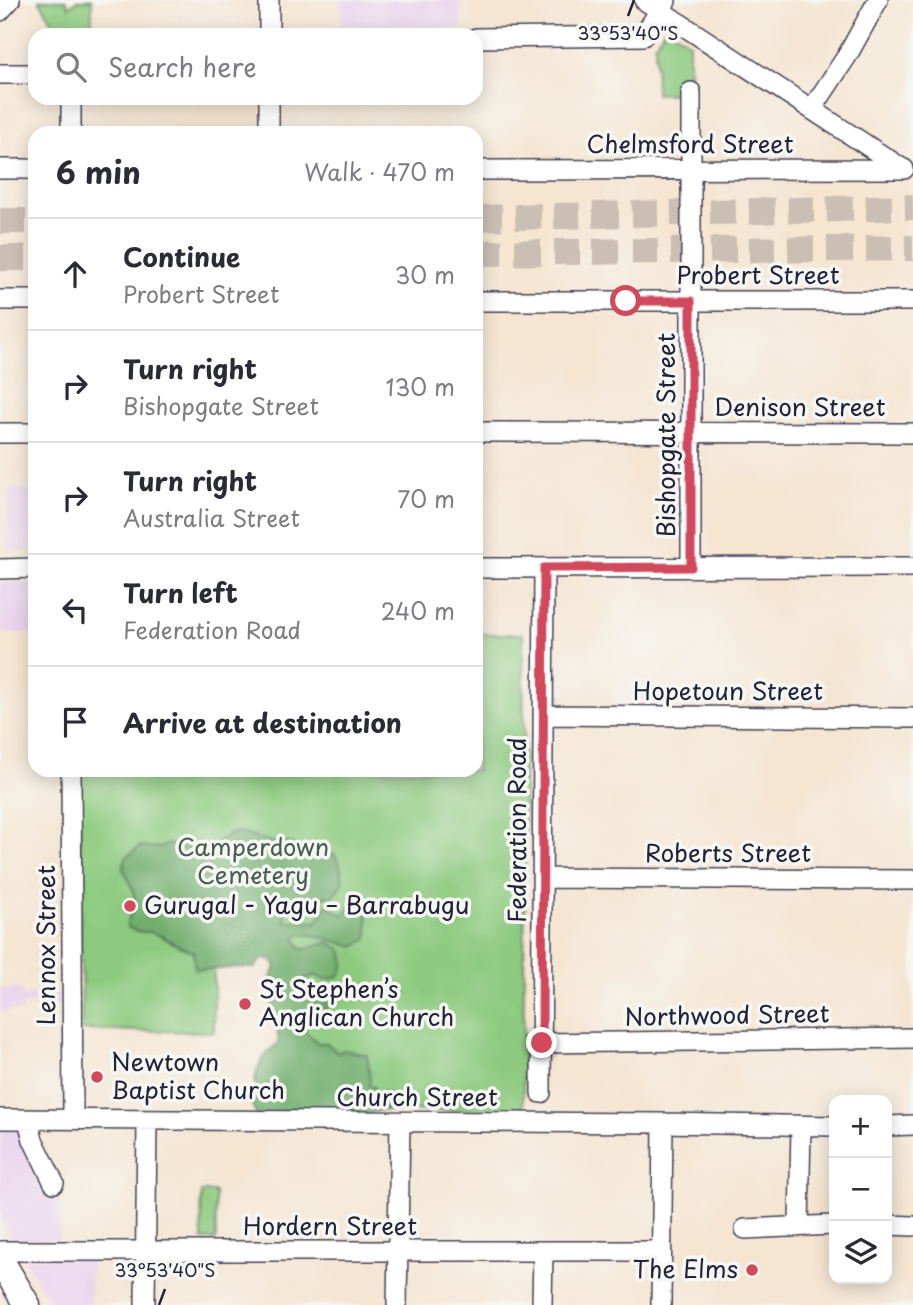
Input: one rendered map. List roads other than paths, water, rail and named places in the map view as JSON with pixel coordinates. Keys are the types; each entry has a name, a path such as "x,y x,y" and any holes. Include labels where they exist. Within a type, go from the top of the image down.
{"highway":[{"path":"0,1259 27,1305"}],"street":[{"path":"0,11 10,0"},
{"path":"269,0 269,28"},
{"path":"812,110 847,56 878,0"},
{"path":"483,38 643,36 656,3 908,172"},
{"path":"0,74 28,74"},
{"name":"Bishopgate Street","path":"691,92 691,567"},
{"path":"71,105 71,126"},
{"path":"269,105 269,126"},
{"path":"0,169 28,169"},
{"name":"Chelmsford Street","path":"483,170 908,172"},
{"path":"0,300 28,300"},
{"name":"Probert Street","path":"483,301 913,301"},
{"name":"Denison Street","path":"483,432 913,433"},
{"path":"0,433 28,433"},
{"path":"0,569 28,568"},
{"path":"483,568 913,568"},
{"name":"Federation Road","path":"541,1093 544,568"},
{"name":"Hopetoun Street","path":"543,715 913,718"},
{"name":"Lennox Street","path":"71,777 73,1119"},
{"name":"Roberts Street","path":"542,878 913,880"},
{"name":"Northwood Street","path":"542,1043 913,1038"},
{"name":"Church Street","path":"0,1119 829,1126"},
{"path":"27,1119 33,1140 54,1183"},
{"path":"145,1305 147,1121"},
{"path":"397,1305 400,1122"},
{"path":"661,1305 663,1123"},
{"path":"892,1126 913,1125"},
{"path":"799,1226 801,1126"},
{"path":"745,1229 829,1225"},
{"path":"892,1225 913,1226"},
{"name":"Hordern Street","path":"0,1251 661,1251"},
{"path":"542,1305 543,1251"}],"tunnel":[{"path":"483,218 913,207"},
{"path":"0,221 28,221"},
{"path":"483,253 913,248"},
{"path":"0,258 28,258"}],"place":[{"name":"Gurugal - Yagu – Barrabugu","path":"130,906"},
{"name":"St Stephen’s Anglican Church","path":"245,1004"},
{"name":"Newtown Baptist Church","path":"97,1077"},
{"name":"The Elms","path":"752,1270"}],"park label":[{"name":"Camperdown Cemetery","path":"253,862"}]}
